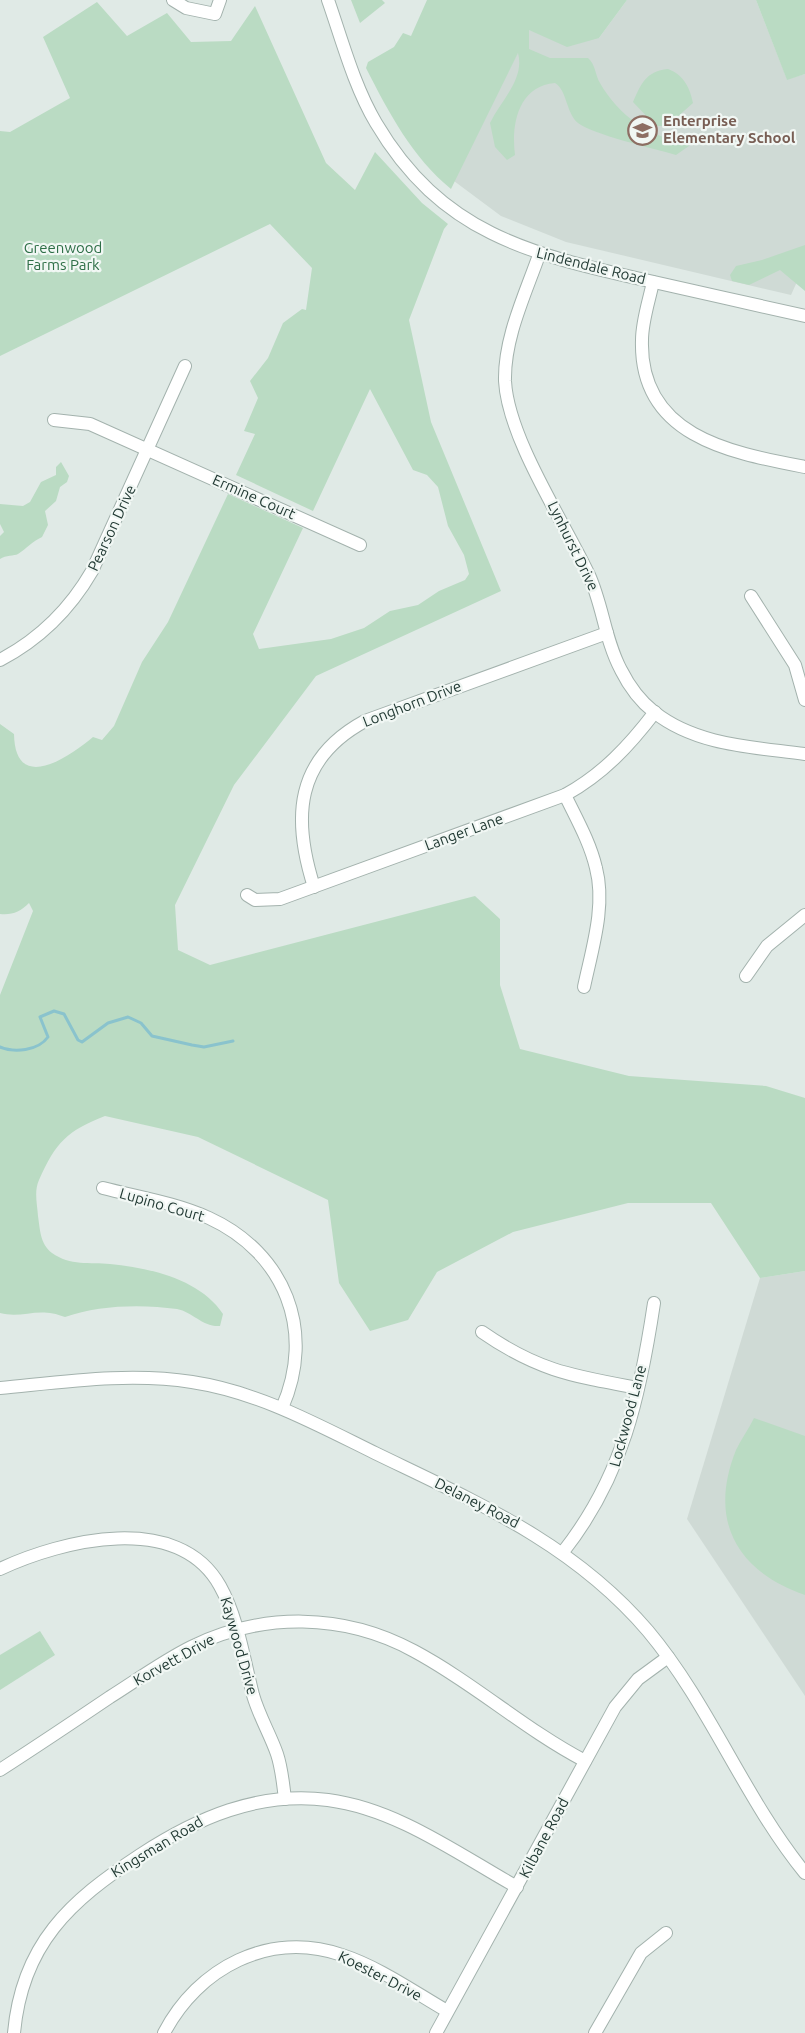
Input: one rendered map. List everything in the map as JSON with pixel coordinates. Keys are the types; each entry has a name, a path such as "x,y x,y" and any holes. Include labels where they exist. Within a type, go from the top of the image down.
{"street":[{"path":"173,0 186,8 215,14 220,0"},
{"name":"Lindendale Road","path":"328,0 364,100 375,121 403,162 422,183 470,222 539,255 805,316"},
{"name":"Lynhurst Drive","path":"539,255 509,343 506,372 507,400 519,435 590,576 621,671 643,702 680,728 701,737 805,754"},
{"path":"653,282 642,342 647,375 662,406 687,432 709,443 805,467"},
{"name":"Pearson Drive","path":"0,660 33,639 56,620 80,592 149,450 185,366"},
{"name":"Ermine Court","path":"54,420 90,424 360,544"},
{"path":"752,596 795,665 805,700"},
{"name":"Longhorn Drive","path":"314,886 303,852 302,808 315,768 341,736 365,721 607,633"},
{"name":"Langer Lane","path":"247,895 255,900 273,900 566,795 604,769 638,734 655,712"},
{"path":"566,795 592,853 599,884 598,916 584,987"},
{"path":"747,976 767,946 805,915"},
{"name":"Lupino Court","path":"103,1188 207,1217 246,1240 271,1267 288,1301 296,1340 294,1376 282,1408"},
{"name":"Lockwood Lane","path":"563,1552 593,1511 613,1472 638,1388 654,1303"},
{"path":"482,1332 507,1349 544,1368 638,1388"},
{"name":"Delaney Road","path":"0,1388 107,1378 161,1378 220,1387 282,1408 503,1515 563,1552 625,1606 668,1657 772,1828 805,1873"},
{"name":"Kaywood Drive","path":"0,1569 51,1548 78,1543 137,1539 167,1543 192,1556 213,1576 226,1599 258,1711 279,1763 285,1799"},
{"name":"Korvett Drive","path":"0,1770 190,1647 235,1630 263,1624 308,1620 356,1628 385,1638 458,1675 522,1724 585,1761"},
{"name":"Kilbane Road","path":"436,2033 585,1761 626,1692 649,1669 668,1657"},
{"name":"Kingsman Road","path":"14,2033 21,1991 40,1948 55,1925 88,1891 188,1826 234,1808 285,1799 338,1802 390,1817 517,1887"},
{"path":"595,2033 641,1953 666,1933"},
{"name":"Koester Drive","path":"164,2033 183,2002 214,1972 250,1954 286,1948 307,1948 343,1955 447,2011"}],"shaded area":[{"name":"Enterprise Elementary School","path":"627,0 756,0 787,79 805,74 805,264 791,295 566,242 501,216 454,181 529,30 599,38"},
{"path":"805,1271 805,1696 687,1519 760,1278"}],"green space":[{"path":"351,0 382,0 385,3 360,23"},
{"path":"427,0 627,0 599,38 567,47 529,30 529,49 550,58 588,58 607,95 626,115 648,130 674,140 687,142 689,146 676,155 585,127 574,119 562,91 555,83 542,86 525,99 516,120 515,155 507,160 495,147 490,123 515,81 519,63 518,53 451,189 413,149 366,68 368,62 394,47 403,33 411,36"},
{"path":"756,0 805,0 805,74 787,80"},
{"name":"Greenwood Farms Park","path":"97,2 127,36 167,13 191,42 231,41 255,6 326,163 355,190 375,152 422,203 448,224 444,229 409,320 431,422 501,591 316,676 234,785 175,905 178,950 210,965 475,896 500,919 500,985 520,1049 629,1076 766,1086 805,1098 805,1271 760,1278 711,1203 628,1203 513,1232 437,1272 408,1320 370,1331 339,1283 328,1200 198,1137 105,1116 81,1127 64,1139 51,1156 39,1180 37,1202 40,1231 45,1245 52,1253 66,1260 110,1264 173,1277 201,1292 213,1302 223,1314 220,1326 208,1324 177,1309 149,1306 106,1308 65,1317 39,1312 16,1315 0,1313 0,995 33,911 29,903 16,912 0,914 0,724 14,734 17,752 23,762 33,767 57,761 93,737 102,740 114,726 142,662 168,622 228,494 303,528 253,634 259,649 331,639 364,628 390,611 418,605 439,591 465,580 469,574 464,555 448,526 438,487 427,475 413,470 370,389 313,511 236,475 255,434 244,431 258,398 250,381 268,358 283,323 302,309 306,310 312,268 270,224 0,356 0,131 10,132 70,98 43,37"},
{"path":"668,69 685,83 693,103 667,126 656,126 633,102 649,76 654,72"},
{"path":"805,245 805,291 780,270 749,285 732,281 730,275 736,266 762,260"},
{"path":"61,462 69,476 67,482 60,487 56,501 45,511 48,525 42,537 18,554 0,559 0,536 4,532 0,524 0,504 23,506 30,502 41,482 56,475 56,467"},
{"path":"754,1418 805,1436 805,1595 781,1585 761,1572 745,1557 734,1540 727,1520 725,1499 728,1475 736,1450"},
{"path":"40,1631 55,1655 0,1690 0,1655"}],"waterway":[{"path":"0,1047 26,1050 44,1042 48,1037 40,1017 54,1011 64,1014 78,1040 82,1042 108,1023 128,1017 141,1023 152,1036 204,1047 233,1041"}],"place":[{"name":"Enterprise Elementary School","path":"642,130"}]}
